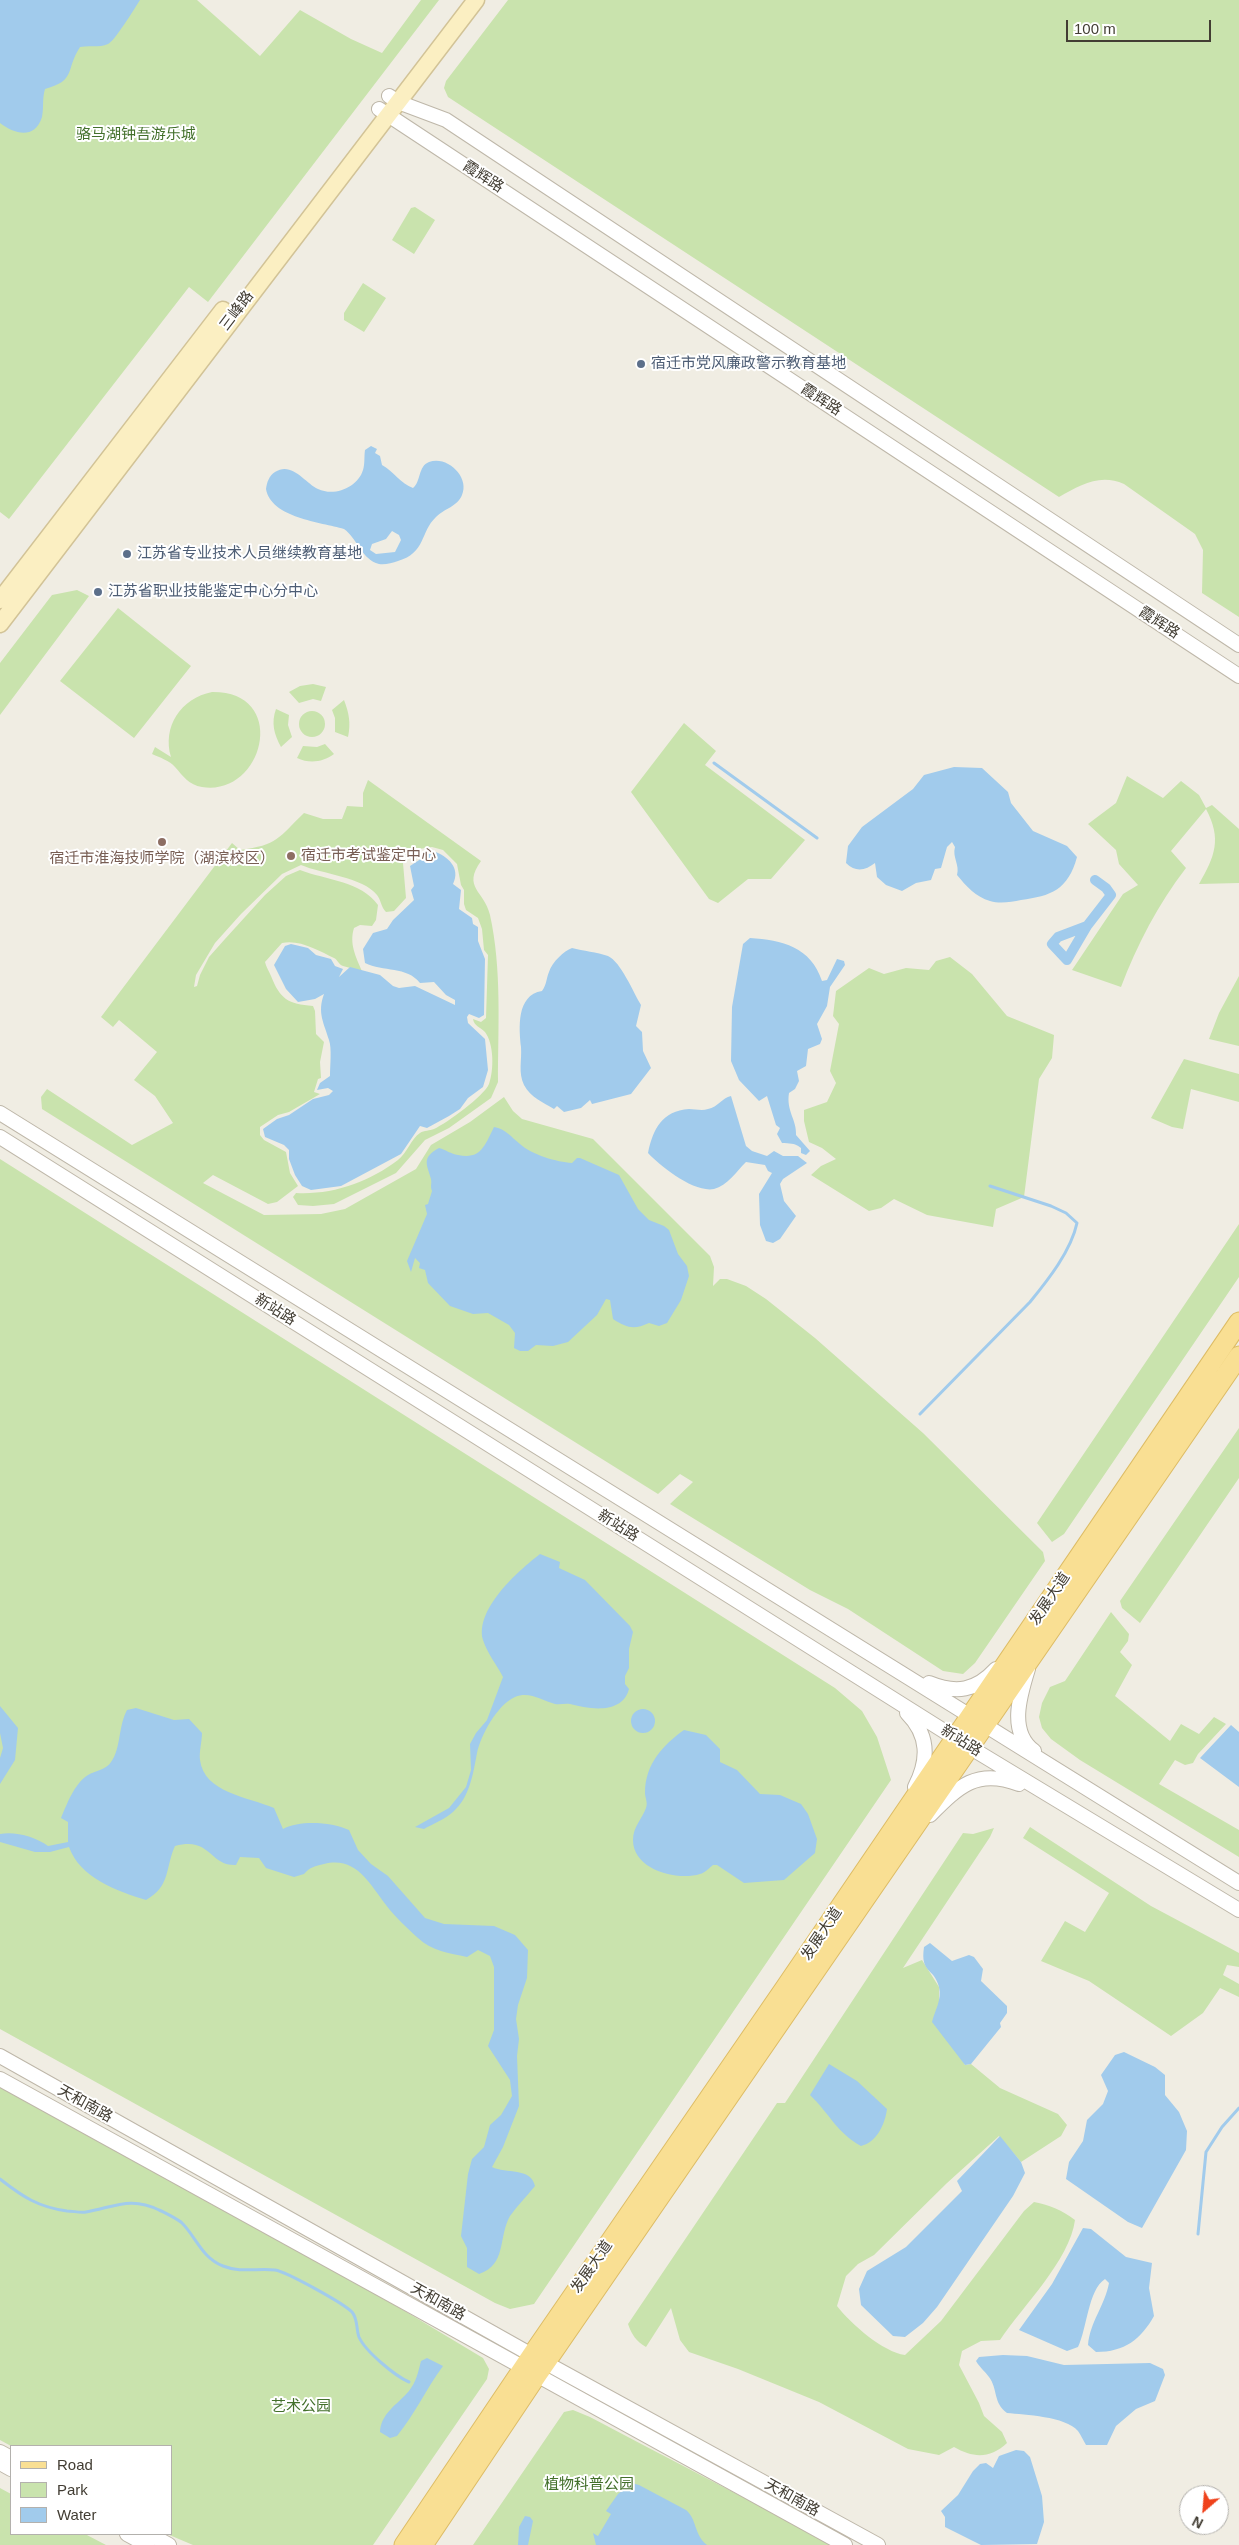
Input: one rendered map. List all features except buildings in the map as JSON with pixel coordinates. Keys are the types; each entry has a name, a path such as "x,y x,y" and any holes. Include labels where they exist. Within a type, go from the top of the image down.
{"main road":[{"name":"三峰路","path":"0,624 388,105 463,0"},
{"name":"三峰路","path":"0,600 388,105 476,0"},
{"name":"发展大道","path":"1024,1654 1239,1322"},
{"name":"发展大道","path":"404,2545 534,2365 1024,1654 1239,1356"},
{"name":"发展大道","path":"423,2545 534,2365"}],"street":[{"name":"霞辉路","path":"388,105 446,120 1239,645"},
{"name":"霞辉路","path":"388,105 1239,676"},
{"name":"新站路","path":"0,1113 1239,1883"},
{"name":"新站路","path":"0,1137 873,1687 1239,1910"},
{"path":"892,1667 942,1688 958,1691 976,1686 1024,1654"},
{"path":"1024,1654 1018,1718 1024,1740 1029,1747 1081,1786"},
{"path":"873,1687 918,1724 926,1745 925,1762 899,1836"},
{"path":"899,1836 961,1786 976,1779 1003,1778 1066,1806"},
{"name":"天和南路","path":"0,2056 845,2545"},
{"name":"天和南路","path":"0,2079 534,2365 878,2545"},
{"path":"129,2535 147,2545"},
{"path":"150,2535 169,2545"}],"green space":[{"name":"骆马湖钟吾游乐城","path":"0,0 197,0 260,56 300,10 351,39 382,53 421,0 439,0 208,302 189,287 9,519 0,512"},
{"path":"508,0 1239,0 1239,617 1202,593 1203,550 1195,534 1124,484 1115,481 1098,480 1075,488 1059,497 448,97 444,88 446,81"},
{"path":"415,207 435,220 414,254 392,240 411,208"},
{"path":"363,283 386,298 364,332 344,320 344,313"},
{"path":"77,590 89,596 0,715 0,663 52,595"},
{"path":"118,608 191,666 134,738 60,681"},
{"path":"313,684 326,687 321,701 313,699 299,703 289,692 300,686"},
{"path":"212,692 237,696 252,708 259,724 259,743 253,761 241,776 223,786 202,787 190,782 164,759 152,754 155,747 171,757 169,735 176,716 191,700"},
{"path":"344,700 349,718 348,737 335,732 335,718 332,710"},
{"path":"276,709 289,715 288,725 292,737 281,747 274,728"},
{"path":"312,711 321,715 325,724 321,733 312,737 303,733 299,724 303,715"},
{"path":"684,723 716,751 705,765 805,840 771,879 748,879 718,903 709,899 631,792"},
{"path":"325,744 334,754 330,757 312,761 297,758 303,746 317,747"},
{"path":"1127,776 1163,798 1181,781 1199,795 1206,808 1212,805 1239,829 1239,883 1199,884 1209,865 1215,839 1214,829 1206,809 1171,851 1186,868 1166,896 1149,925 1121,987 1072,970 1123,894 1138,885 1119,864 1116,850 1088,824 1116,803"},
{"path":"368,780 481,861 476,870 474,883 487,907 494,936 498,978 498,1082 491,1098 449,1128 425,1140 396,1173 334,1204 298,1205 293,1197 296,1193 323,1192 350,1186 387,1168 404,1154 420,1133 440,1126 480,1095 489,1084 492,1065 492,1050 488,1037 473,1019 481,1022 486,1018 488,955 484,950 482,929 478,918 466,910 464,890 461,885 457,864 443,850 432,847 412,850 405,855 403,863 406,898 394,911 386,912 377,895 362,884 301,865 282,874 241,914 215,943 196,975 194,987 197,986 209,957 265,895 286,876 300,870 342,882 362,891 378,905 376,920 372,926 360,925 354,928 352,940 362,971 343,966 335,959 309,946 289,942 282,943 265,962 274,984 286,999 297,1004 313,1006 316,1034 324,1042 320,1062 321,1078 318,1079 314,1092 320,1094 289,1112 278,1115 260,1127 260,1135 264,1140 286,1152 290,1173 298,1186 277,1202 268,1204 213,1175 203,1183 264,1215 321,1214 345,1209 416,1169 431,1145 470,1122 504,1097 513,1111 522,1119 593,1139 710,1256 714,1267 713,1286 720,1279 727,1279 746,1286 766,1299 815,1338 923,1433 1043,1552 1045,1561 975,1663 963,1674 943,1671 848,1609 810,1590 670,1504 693,1482 680,1474 658,1494 42,1109 41,1097 47,1089 132,1145 173,1123 155,1096 134,1080 157,1052 119,1020 113,1027 101,1017 232,843 240,850 270,843 304,813 323,819 342,819 347,806 363,807 363,793"},
{"path":"950,957 972,974 1007,1016 1054,1035 1052,1058 1039,1079 1024,1197 996,1209 993,1227 927,1215 894,1199 881,1208 869,1211 811,1175 821,1166 836,1159 822,1148 809,1142 804,1121 804,1110 827,1102 836,1083 830,1071 839,1024 833,1016 836,991 869,968 884,974 906,968 929,970 936,961"},
{"path":"1239,976 1239,1046 1209,1039 1219,1013"},
{"path":"1184,1059 1239,1074 1239,1102 1191,1089 1183,1129 1172,1127 1151,1118"},
{"path":"0,1159 835,1688 862,1711 877,1737 891,1780 534,2304 510,2309 495,2303 0,2029"},
{"path":"1239,1224 1239,1277 1064,1534 1052,1542 1037,1523"},
{"path":"1239,1428 1239,1478 1140,1623 1122,1608 1120,1601"},
{"path":"1111,1612 1129,1634 1128,1641 1120,1652 1132,1665 1115,1696 1170,1741 1181,1724 1199,1734 1214,1717 1226,1724 1198,1754 1193,1763 1185,1765 1175,1760 1159,1784 1239,1830 1239,1857 1080,1760 1051,1739 1042,1728 1039,1717 1042,1703 1050,1687 1065,1681"},
{"path":"1030,1827 1151,1906 1239,1953 1239,1967 1227,1965 1223,1975 1239,1984 1239,1997 1220,1988 1203,2013 1171,2036 1089,1981 1041,1961 1065,1921 1085,1932 1109,1893 1023,1838"},
{"path":"994,1828 990,1837 903,1968 922,1960 939,1987 939,2005 965,2065 971,2064 1000,2088 1058,2114 1067,2125 1061,2136 1021,2162 999,2136 947,2183 874,2255 858,2264 846,2276 837,2306 850,2321 868,2336 887,2349 905,2355 941,2321 1024,2211 1034,2202 1056,2208 1075,2220 1071,2235 1055,2267 1000,2340 981,2341 962,2351 959,2365 984,2416 1002,2432 1007,2443 988,2454 975,2455 954,2447 939,2455 908,2449 819,2402 738,2369 689,2352 680,2340 671,2308 646,2347 635,2337 628,2324 777,2103 785,2103 963,1833 973,1834"},
{"name":"艺术公园","path":"0,2083 383,2298 483,2358 489,2369 487,2379 373,2545 193,2545 169,2535 172,2535 172,2445 10,2445 0,2440"},
{"name":"植物科普公园","path":"573,2410 590,2417 832,2545 473,2545 564,2412"},
{"path":"0,2488 10,2493 10,2535 87,2535 106,2545 0,2545"}],"water":[{"path":"0,0 140,0 111,42 101,46 80,47 66,78 55,86 45,89 42,117 39,124 29,132 24,133 11,130 0,123"},
{"path":"371,446 377,449 375,453 380,456 382,465 405,484 413,488 425,464 436,461 443,462 455,469 463,481 464,488 460,499 436,517 414,553 388,564 373,562 344,529 287,513 270,499 266,489 269,479 275,472 287,469 298,474 318,489 332,492 345,489 351,486 360,476 364,468 365,450","holes":["392,531 399,535 401,540 395,552 376,554 370,550 372,544 386,539"]},
{"path":"954,767 982,768 1008,792 1011,803 1033,831 1067,846 1077,857 1069,877 1063,884 1050,893 1032,898 1002,903 985,899 972,891 957,875 955,847 952,842 947,847 941,868 935,869 931,880 916,883 902,891 886,885 877,877 875,863 868,867 857,869 846,863 848,846 862,827 913,789 924,775"},
{"path":"433,851 444,856 452,863 455,873 453,884 461,890 459,909 472,918 473,924 478,927 478,941 485,959 484,1015 479,1018 469,1014 467,1017 468,1023 485,1039 488,1070 483,1087 468,1098 460,1109 449,1116 427,1128 420,1126 401,1154 341,1186 311,1190 302,1186 295,1175 289,1159 289,1150 284,1145 265,1137 263,1129 313,1099 329,1095 333,1091 328,1088 317,1090 320,1083 330,1076 330,1043 321,1012 324,994 315,999 298,1002 286,989 274,965 285,946 291,944 308,948 316,955 331,959 335,966 343,969 339,977 350,967 380,975 393,986 399,988 415,986 455,1005 455,1000 446,995 434,982 420,983 408,974 365,963 363,949 373,933 387,929 393,920 414,900 411,890 414,886 410,866"},
{"path":"750,938 784,944 803,953 811,960 822,981 827,980 837,959 844,961 845,965 830,987 827,1006 817,1024 822,1039 820,1044 808,1049 806,1066 797,1071 799,1081 795,1089 789,1093 789,1105 796,1135 810,1151 806,1155 801,1153 801,1148 796,1145 782,1143 777,1134 780,1128 776,1125 767,1096 759,1101 739,1080 731,1061 732,1007 743,944"},
{"path":"572,948 608,956 618,964 641,1005 636,1026 642,1032 643,1051 651,1068 631,1094 592,1104 590,1100 581,1108 564,1112 557,1106 554,1109 538,1099 524,1085 521,1071 520,1022 523,1006 527,999 542,991 555,961"},
{"path":"731,1096 746,1146 752,1151 767,1156 774,1151 783,1156 798,1156 807,1163 783,1179 780,1184 784,1201 796,1216 780,1239 773,1243 766,1241 760,1225 759,1194 772,1173 768,1171 765,1165 746,1162 723,1185 714,1189 706,1189 687,1183 661,1165 648,1153 656,1129 665,1117 680,1110 711,1108"},
{"path":"494,1127 505,1131 525,1148 538,1155 572,1163 577,1158 580,1158 619,1175 638,1209 649,1220 669,1230 678,1254 687,1266 689,1276 681,1300 667,1323 659,1326 649,1323 639,1327 627,1326 613,1319 610,1300 606,1299 597,1315 568,1342 553,1346 536,1345 528,1351 520,1351 514,1348 515,1333 509,1325 488,1313 473,1314 450,1306 428,1283 425,1270 419,1268 420,1263 415,1258 411,1272 407,1261 427,1214 425,1205 428,1204 432,1191 427,1165 428,1158 439,1148 458,1155 466,1156 477,1153 485,1145"},
{"path":"540,1554 560,1562 559,1568 585,1580 630,1626 633,1632 629,1649 629,1668 625,1676 625,1684 629,1689 620,1703 604,1708 555,1704 526,1695 520,1695 508,1701 496,1713 482,1738 470,1785 459,1806 446,1817 424,1829 415,1827 449,1808 466,1787 471,1770 470,1744 487,1720 503,1677 483,1640 482,1628 485,1616 500,1592"},
{"path":"0,1706 18,1728 15,1760 0,1784 0,1758 3,1748 0,1733"},
{"path":"136,1708 174,1720 189,1719 202,1733 200,1760 203,1771 210,1780 229,1792 274,1808 283,1829 298,1824 316,1823 333,1825 349,1830 358,1850 371,1864 388,1876 425,1918 444,1924 494,1926 515,1935 528,1950 527,1978 518,2005 516,2019 519,2039 517,2056 519,2106 503,2147 492,2167 523,2173 533,2180 535,2186 510,2216 506,2224 498,2257 488,2270 479,2274 467,2267 467,2248 461,2236 468,2174 472,2159 484,2147 490,2125 501,2115 512,2096 510,2080 488,2046 494,2030 494,1967 490,1956 478,1950 467,1957 429,1946 393,1914 361,1873 345,1864 318,1865 304,1874 294,1877 266,1868 259,1858 240,1857 236,1865 227,1864 196,1845 175,1846 164,1883 154,1895 146,1900 101,1882 82,1867 74,1858 69,1847 50,1852 35,1852 0,1842 0,1834 12,1833 25,1835 48,1846 68,1842 68,1822 61,1818 72,1795 83,1779 101,1770 111,1762 116,1751 127,1710"},
{"path":"643,1709 652,1712 655,1721 652,1730 643,1733 634,1730 631,1721 634,1712"},
{"path":"1231,1725 1239,1732 1239,1787 1200,1758"},
{"path":"684,1730 706,1735 720,1749 720,1762 737,1770 760,1794 780,1795 801,1804 808,1814 817,1839 815,1853 784,1880 744,1883 717,1865 713,1865 700,1874 680,1876 658,1871 640,1859 635,1850 633,1835 647,1806 645,1793 648,1773 662,1749"},
{"path":"930,1943 952,1961 969,1955 974,1957 983,1969 981,1981 1007,2006 1007,2013 1000,2023 1001,2027 971,2064 965,2065 932,2022 940,1992 937,1981 924,1962 924,1947"},
{"path":"1124,2052 1155,2067 1165,2075 1165,2095 1179,2112 1187,2131 1186,2150 1142,2228 1128,2222 1066,2179 1069,2162 1083,2141 1087,2120 1103,2104 1108,2091 1101,2075 1115,2055"},
{"path":"829,2064 857,2081 887,2109 879,2132 867,2144 861,2146 839,2129 810,2095"},
{"path":"1000,2136 1021,2162 1025,2173 1013,2196 937,2307 923,2323 905,2337 893,2336 861,2305 859,2289 867,2271 906,2247 962,2191 957,2181"},
{"path":"1083,2228 1091,2229 1126,2257 1152,2263 1149,2288 1154,2316 1138,2337 1124,2347 1115,2350 1096,2352 1088,2345 1089,2337 1107,2291 1109,2283 1105,2279 1099,2284 1091,2301 1078,2347 1067,2351 1019,2330 1052,2284"},
{"path":"1027,2356 1064,2365 1150,2363 1163,2369 1165,2375 1155,2401 1136,2409 1116,2426 1107,2445 1086,2445 1078,2431 1064,2422 1044,2417 1007,2413 1003,2409 992,2382 976,2361 979,2357"},
{"path":"427,2358 443,2366 403,2428 397,2436 390,2438 380,2432 383,2420 386,2414 409,2391 415,2381 421,2361"},
{"path":"1016,2450 1024,2451 1030,2457 1042,2496 1044,2522 1037,2544 981,2545 945,2527 945,2517 941,2511 958,2495 973,2471 980,2464 986,2463 993,2468 999,2456"},
{"path":"632,2483 686,2510 690,2514 700,2537 707,2545 596,2545 593,2533 598,2536 611,2514 606,2511 618,2494"},
{"path":"525,2516 530,2517 533,2521 528,2545 518,2545 519,2527"}],"waterway":[{"path":"714,763 817,838"},
{"path":"1087,926 1058,937 1052,944 1067,960 1087,926 1111,895 1106,888 1095,880"},
{"path":"920,1414 1030,1302 1058,1265 1074,1234 1077,1223 1066,1213 1051,1206 990,1186"},
{"path":"1198,2234 1206,2152 1222,2127 1239,2108"},
{"path":"0,2179 31,2200 57,2209 84,2212 131,2203 149,2206 164,2212 182,2223 204,2253 223,2266 236,2269 275,2270 281,2272 315,2288 347,2308 354,2315 359,2337 367,2349 389,2369 409,2382"}],"place":[{"name":"宿迁市党风廉政警示教育基地","path":"641,364"},
{"name":"江苏省专业技术人员继续教育基地","path":"127,554"},
{"name":"江苏省职业技能鉴定中心分中心","path":"98,592"},
{"name":"宿迁市淮海技师学院（湖滨校区）","path":"162,842"},
{"name":"宿迁市考试鉴定中心","path":"291,856"}]}
